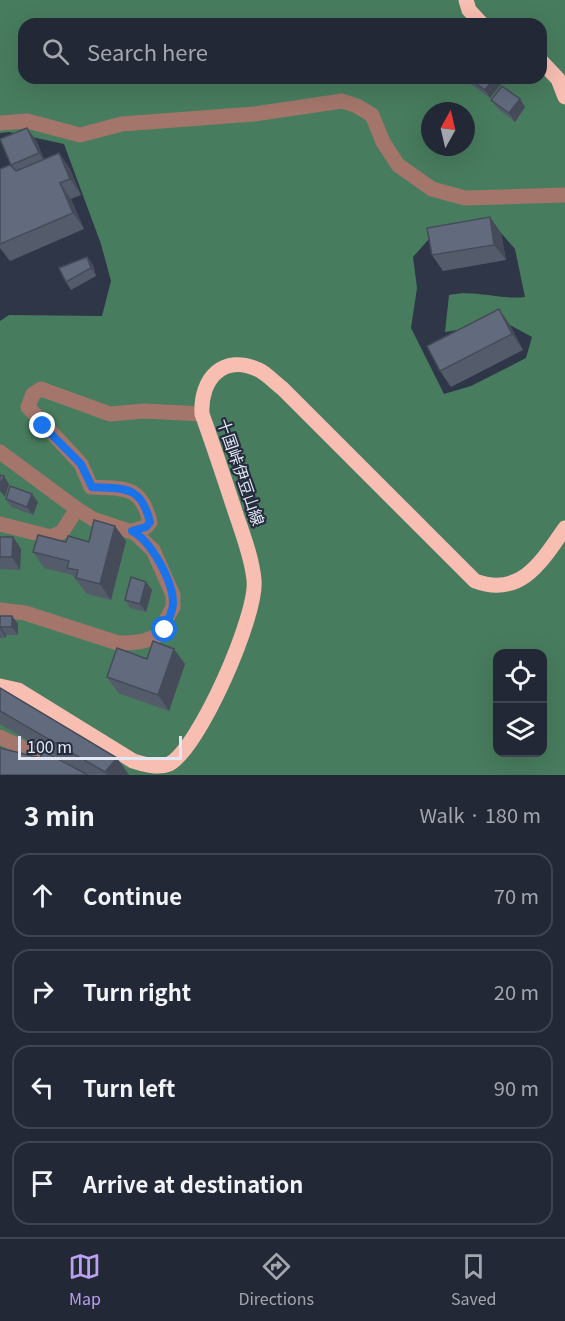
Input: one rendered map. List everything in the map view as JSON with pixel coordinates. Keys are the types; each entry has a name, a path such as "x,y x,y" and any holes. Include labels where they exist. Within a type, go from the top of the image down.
{"main road":[{"path":"466,0 469,10 476,18"},
{"path":"547,67 558,79 565,97"},
{"name":"十国峠伊豆山線","path":"0,686 18,690 133,761 154,766 169,764 193,738 240,646 254,603 255,581 249,551 202,414 203,393 212,374 232,365 247,366 261,371 282,387 475,581 491,587 515,583 531,573 565,528"}],"street":[{"path":"0,123 27,121 80,135 122,124 254,114 342,101 357,106 372,115 383,142 398,165 432,189 465,198 565,195"},
{"path":"132,531 146,527 150,522 137,493 123,489 92,487 81,464 28,407 33,394 40,389 110,414 144,411 202,414"},
{"path":"0,452 93,519 132,531 153,550 173,595 174,607 167,618 165,630 154,639 118,643 25,613 0,610"},
{"path":"0,524 51,537 62,532 77,509"},
{"path":"0,737 79,775"}],"green space":[{"path":"0,0 565,0 565,775 0,775 0,321 9,315 102,316 111,281 101,244 64,144 9,132 0,133","holes":["461,227 496,227 515,249 525,297 468,293 449,295 445,332 488,325 510,325 532,337 526,358 471,386 444,394 411,328 417,288 413,257 429,239"]}],"building":[{"path":"476,84 490,84 485,90"},
{"path":"502,86 520,99 509,113 491,100"},
{"path":"27,128 39,153 11,165 0,139"},
{"path":"59,153 70,179 60,183 73,213 0,244 0,169 10,165 16,171"},
{"path":"490,217 494,245 432,255 427,228"},
{"path":"87,257 91,268 66,282 59,268"},
{"path":"499,309 512,334 440,371 427,346"},
{"path":"10,486 32,494 27,507 6,499"},
{"path":"94,520 115,526 100,584 76,578 78,570 67,568 69,561 33,552 38,535 66,542 68,536 89,542"},
{"path":"0,537 13,537 12,557 0,557"},
{"path":"131,577 146,582 140,604 125,600"},
{"path":"0,616 12,616 12,627 1,627 0,629"},
{"path":"153,641 174,649 158,695 107,677 117,648 147,659"},
{"path":"0,688 117,758 105,772 0,711"},
{"path":"0,748 40,758 43,751 88,775 0,775"}],"route":[{"path":"43,426 81,464 92,487 123,489 137,493 146,506 150,522 146,527 132,531 153,550 173,595 174,607 167,618 165,630"}]}
